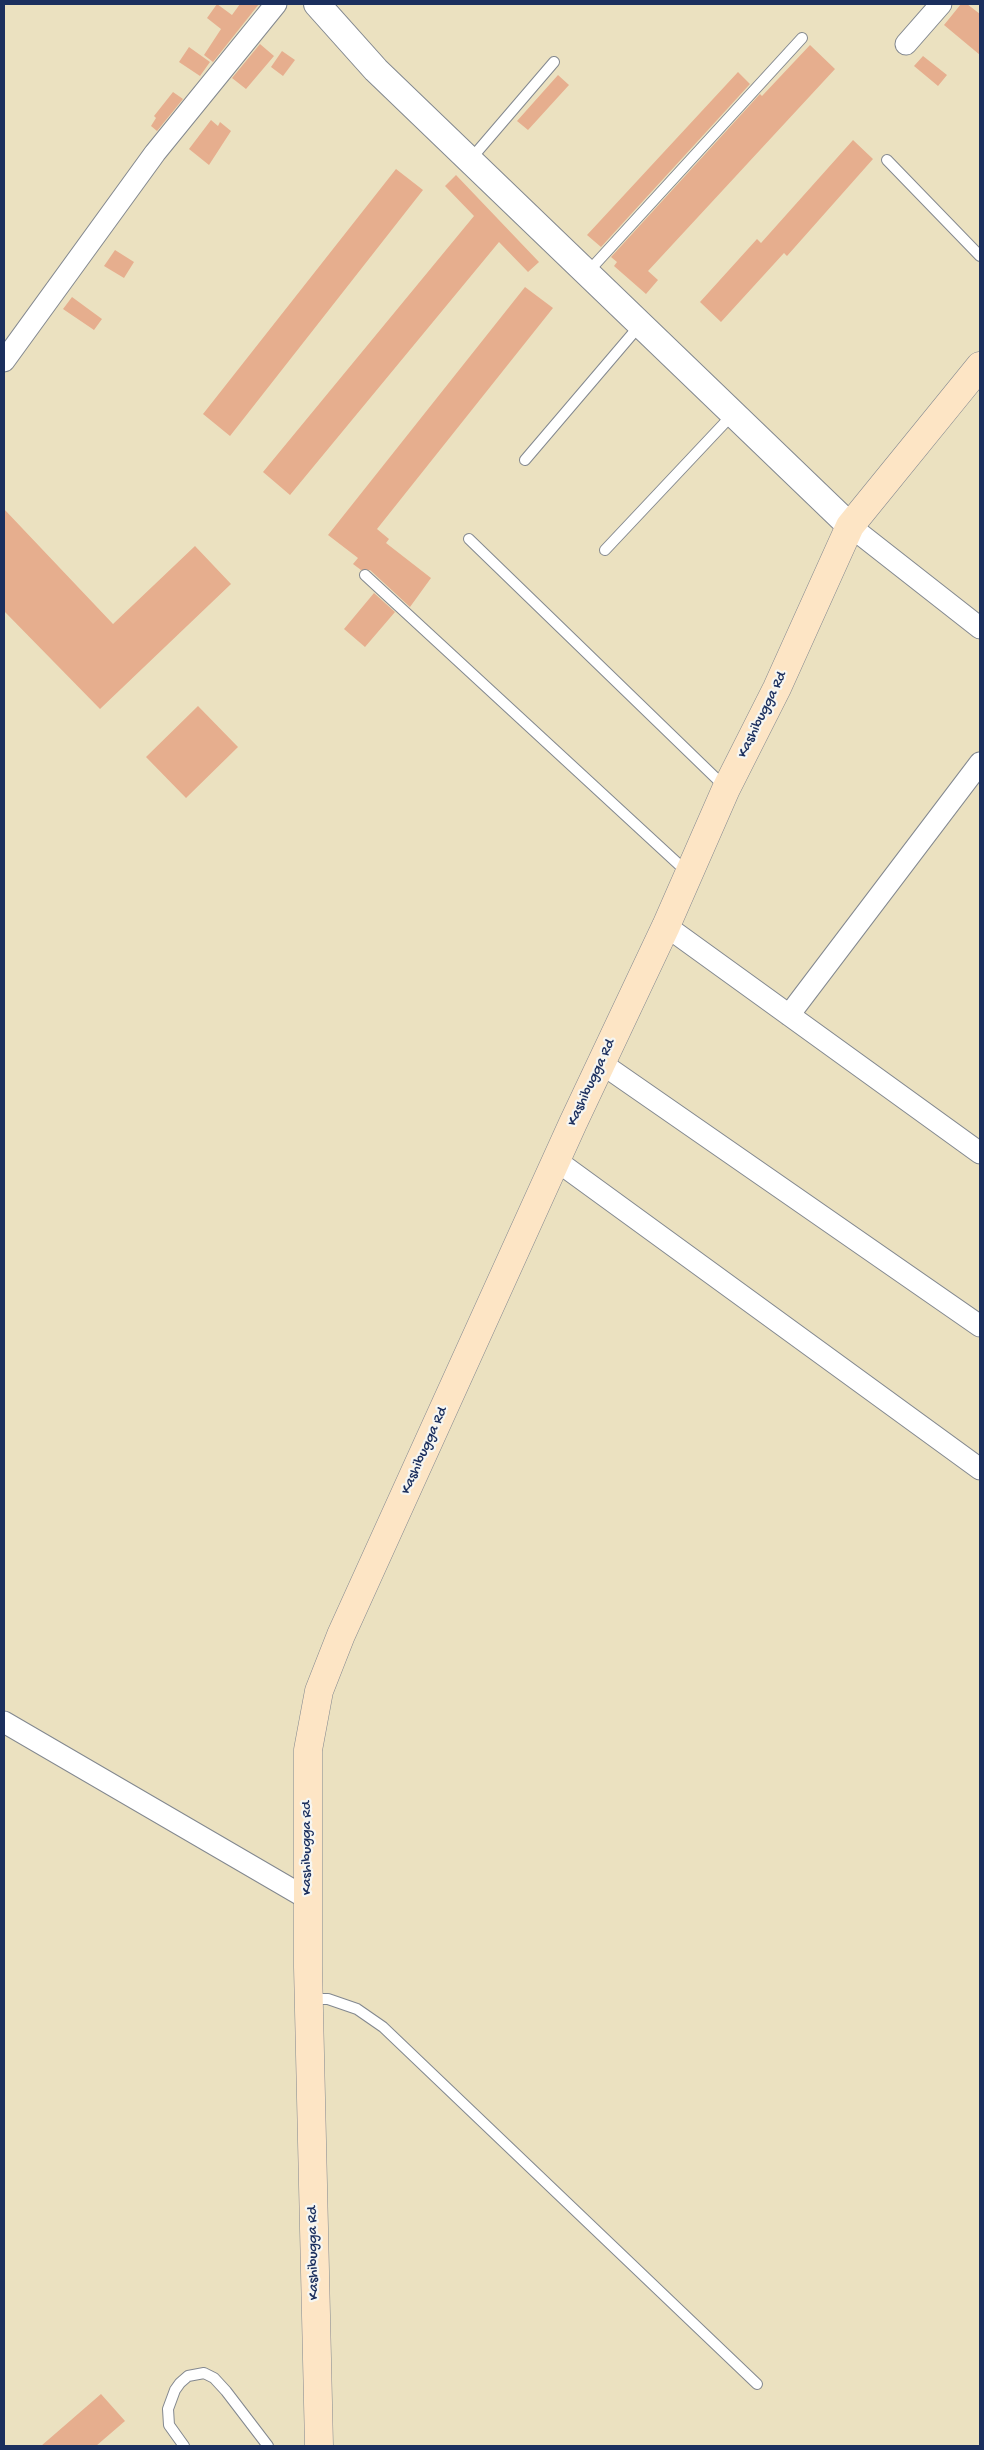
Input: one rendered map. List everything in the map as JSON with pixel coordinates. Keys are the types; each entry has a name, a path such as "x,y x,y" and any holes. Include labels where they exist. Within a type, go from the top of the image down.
{"main road":[{"name":"Kashibugga Rd","path":"319,2446 308,1998 308,1750 318,1691 341,1636 601,1063 666,926 688,872 726,789 777,688 850,526 980,366"}],"street":[{"path":"4,361 155,153 276,4"},
{"path":"318,4 376,70 850,526 980,628"},
{"path":"906,44 941,4"},
{"path":"789,1015 980,763"},
{"path":"666,926 980,1153"},
{"path":"601,1063 980,1326"},
{"path":"557,1161 980,1469"},
{"path":"4,1722 308,1899"}],"lane":[{"path":"587,273 802,38"},
{"path":"470,160 554,62"},
{"path":"887,160 980,256"},
{"path":"525,460 641,324"},
{"path":"604,550 734,414"},
{"path":"469,539 726,789"},
{"path":"365,574 688,872"},
{"path":"308,1998 328,1999 357,2009 383,2027 757,2384"},
{"path":"184,2446 170,2425 168,2408 180,2383 188,2376 204,2373 214,2378 226,2391 268,2446"}],"building":[{"path":"217,4 232,15 240,4 259,4 213,62 204,55 221,29 207,18"},
{"path":"961,4 967,4 980,14 980,55 944,25"},
{"path":"260,44 274,56 246,89 232,78"},
{"path":"810,45 835,69 648,271 658,280 646,294 614,266 617,262 611,257 760,94 762,96"},
{"path":"189,47 210,62 200,76 179,62"},
{"path":"282,51 295,60 283,76 271,67"},
{"path":"923,56 947,75 938,86 914,66"},
{"path":"738,72 750,84 601,247 587,235"},
{"path":"558,75 569,85 528,130 517,121"},
{"path":"173,92 183,99 157,131 151,126 156,118 154,116"},
{"path":"211,120 218,126 220,122 231,131 209,165 189,149"},
{"path":"853,140 873,159 787,256 784,253 721,322 700,302 757,239 761,243"},
{"path":"396,169 423,190 230,436 203,414"},
{"path":"456,175 539,262 528,272 499,242 290,495 263,472 474,216 445,186"},
{"path":"115,250 134,262 124,278 104,266"},
{"path":"525,287 553,308 377,529 389,539 386,543 431,578 410,607 370,570 361,570 353,564 358,558 328,535"},
{"path":"72,297 102,319 94,330 63,309"},
{"path":"4,509 113,624 195,546 231,584 100,709 4,611"},
{"path":"374,593 395,612 365,647 344,629"},
{"path":"198,706 238,747 186,798 146,757"},
{"path":"101,2394 125,2421 96,2446 41,2446"}]}
